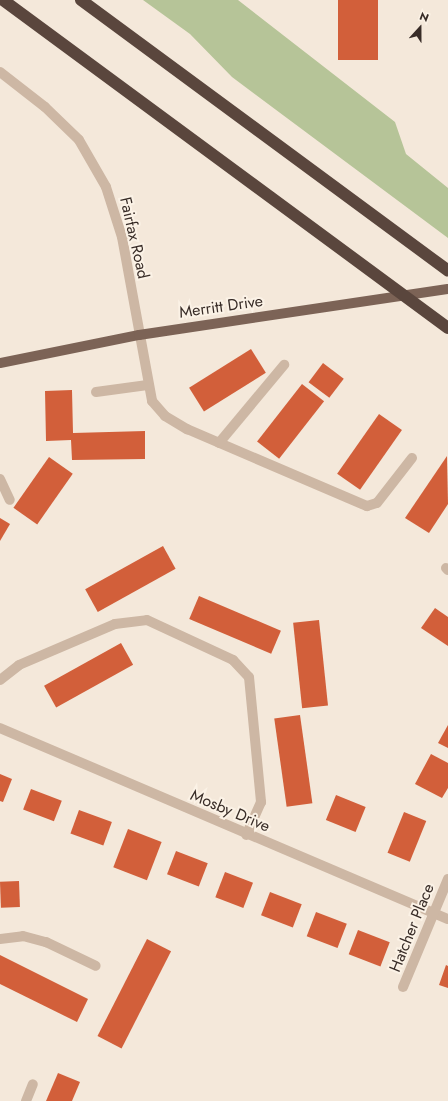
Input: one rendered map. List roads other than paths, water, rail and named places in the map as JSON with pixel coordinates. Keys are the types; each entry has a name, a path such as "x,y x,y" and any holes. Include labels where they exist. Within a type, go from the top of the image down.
{"highway":[{"path":"3,0 448,328"},
{"path":"81,0 448,271"}],"main road":[{"name":"Merritt Drive","path":"0,362 139,335 448,289"}],"street":[{"name":"Fairfax Road","path":"0,72 56,118 79,140 94,162 106,187 122,237 152,402 165,416 187,429 367,506 377,503 412,458"},
{"path":"219,443 284,364"},
{"path":"96,392 148,385"},
{"path":"0,479 10,500"},
{"path":"0,680 19,665 115,624 147,620 233,660 249,677 261,802 246,835"},
{"name":"Mosby Drive","path":"0,728 246,835 448,919"},
{"name":"Hatcher Place","path":"403,987 448,879"},
{"path":"0,939 23,936 46,942 96,966"},
{"path":"26,1101 34,1084"}]}
